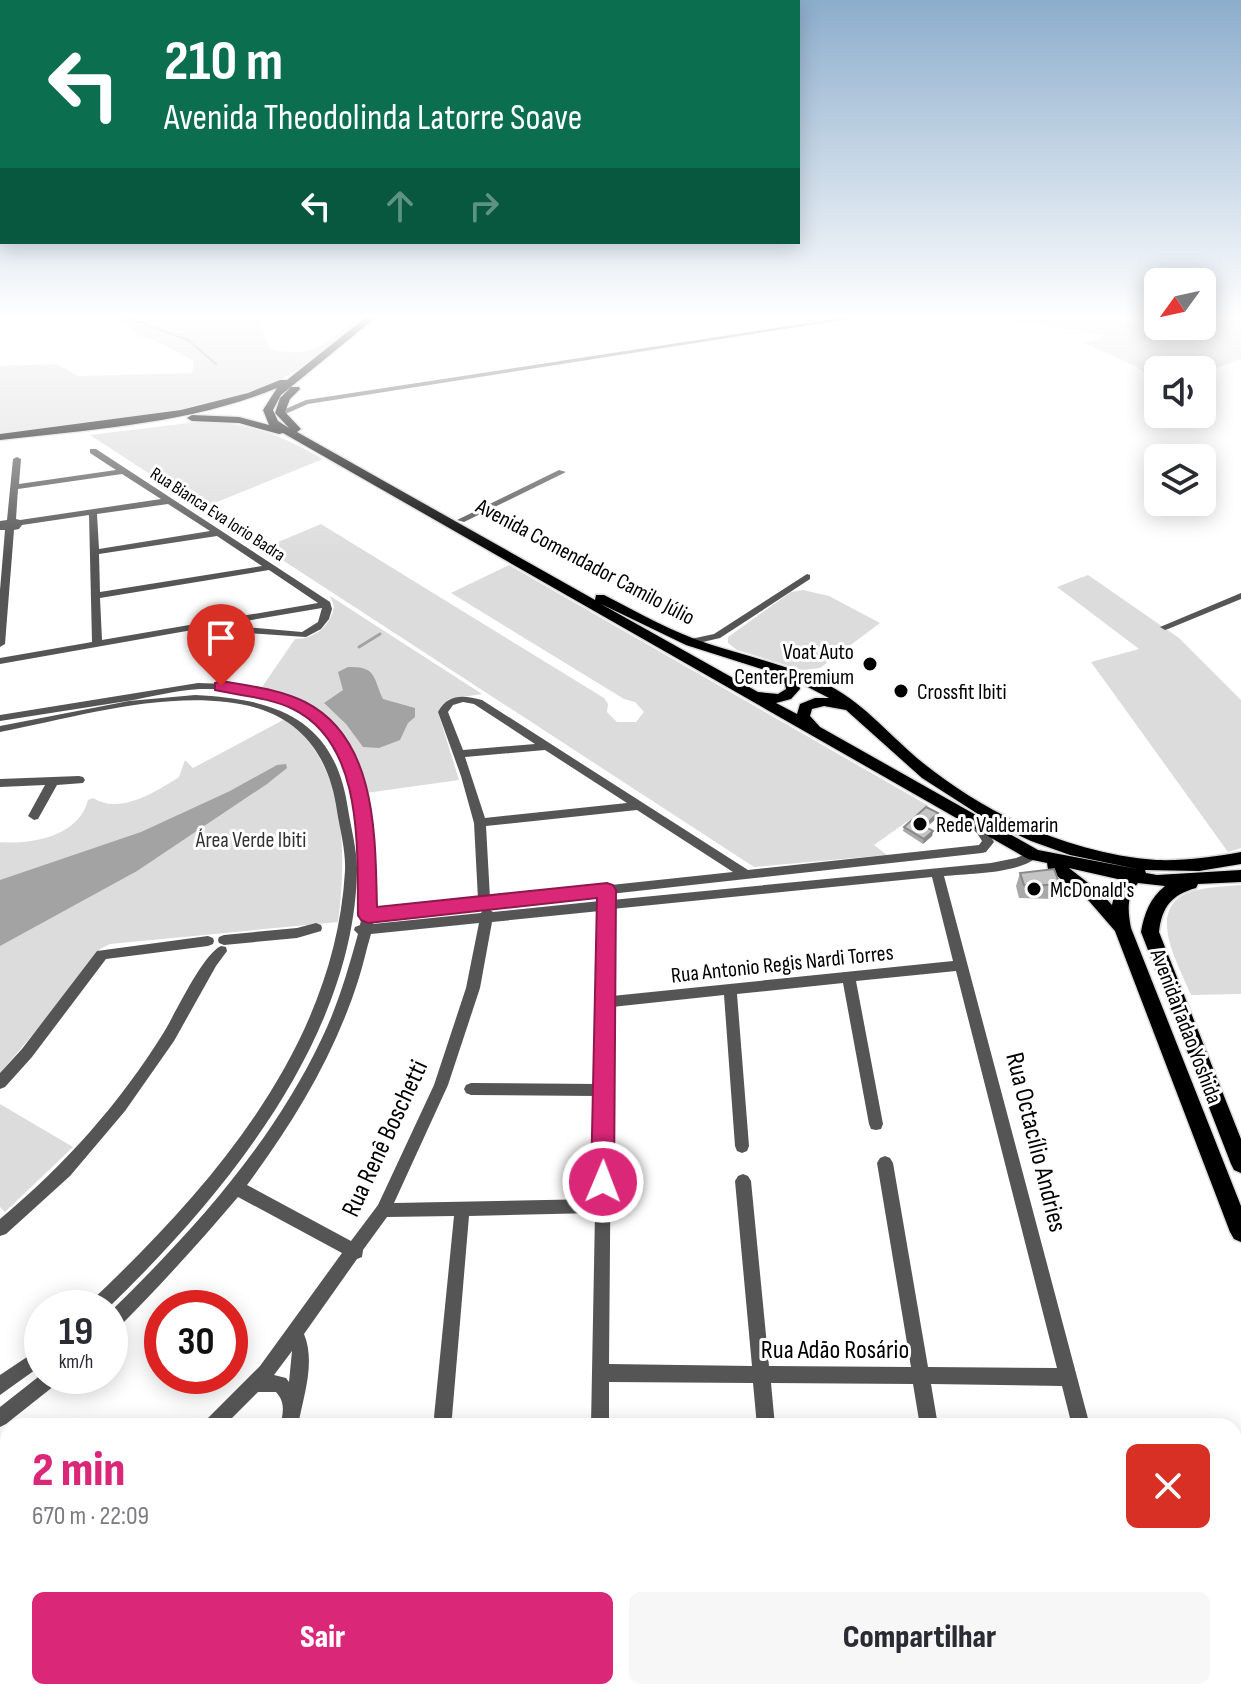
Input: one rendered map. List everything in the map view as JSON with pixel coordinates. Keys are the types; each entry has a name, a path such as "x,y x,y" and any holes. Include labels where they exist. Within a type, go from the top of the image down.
{"main road":[{"path":"0,437 172,414 243,397"},
{"path":"275,397 268,410 273,423 288,434"},
{"path":"280,413 285,398"},
{"path":"0,443 166,421 241,416 252,409 246,403 231,402"},
{"name":"Avenida Comendador Camilo Júlio","path":"280,413 296,429 643,621 690,642 768,665 825,690 857,711 928,775 1036,839 1094,856 1137,863 1200,864 1241,858"},
{"name":"Avenida Comendador Camilo Júlio","path":"213,418 256,424 288,434 1036,856 1157,881 1232,877"},
{"path":"747,693 775,698 791,693 791,682 768,665"},
{"path":"848,749 808,723 804,711 810,704 827,701 857,711"},
{"name":"Avenida Tadao Yoshida","path":"1036,856 1076,880 1122,928"},
{"path":"1133,878 1146,872 1197,869 1241,858"},
{"name":"Avenida Tadao Yoshida","path":"1232,877 1176,887 1157,902 1150,932 1241,1164"},
{"name":"Avenida Tadao Yoshida","path":"1133,878 1123,890 1119,903 1122,928 1241,1232"}],"street":[{"path":"285,398 293,402 306,402 337,397"},
{"path":"280,413 306,402"},
{"name":"Rua Bianca Eva Iorio Badra","path":"93,451 327,604"},
{"path":"0,644 8,525 17,459"},
{"path":"14,487 123,471"},
{"path":"461,520 562,472"},
{"path":"8,525 168,501"},
{"path":"93,513 97,644"},
{"path":"94,552 217,533"},
{"path":"95,596 272,567"},
{"path":"690,642 717,636 807,577"},
{"path":"1165,627 1241,596"},
{"path":"0,661 192,627 327,604 325,618 308,634 293,636 253,630 192,627"},
{"path":"253,630 258,616"},
{"path":"717,636 716,642 722,652"},
{"path":"0,718 198,686 256,692 300,706 333,732 352,769 366,822 368,915 342,1010 284,1124 196,1238 128,1306"},
{"path":"0,729 190,697 233,700 279,713 308,732 329,759 343,807 351,857 351,896 345,932 326,996 270,1109 200,1203 114,1290"},
{"name":"Rua Renê Boschetti","path":"220,1418 255,1383 295,1334 383,1210 441,1085 473,988 484,910 480,823 443,712 449,703 457,699 478,702 747,875"},
{"path":"526,747 536,738"},
{"path":"459,754 548,746"},
{"path":"0,783 79,780"},
{"path":"34,816 52,783"},
{"path":"607,810 624,797"},
{"path":"480,823 638,806"},
{"name":"Avenida Comendador Camilo Júlio","path":"946,807 984,843"},
{"path":"345,932 386,928 484,910 606,898 710,879 810,869 984,843 991,867"},
{"path":"710,879 718,869 714,854"},
{"path":"347,917 465,905 484,910 506,901 792,887 991,867 1036,856"},
{"path":"809,885 802,875 810,869"},
{"path":"792,870 797,879 792,887"},
{"name":"Rua Octacílio Andries","path":"937,873 1079,1418"},
{"path":"351,896 368,894"},
{"path":"600,1418 606,898"},
{"path":"386,928 387,918 446,912 465,905"},
{"path":"0,1083 56,1017 97,960 108,953 212,949 241,940 316,928"},
{"path":"0,1229 79,1155 143,1079 212,949"},
{"path":"339,952 358,952"},
{"name":"Rua Antonio Regis Nardi Torres","path":"606,1002 962,965"},
{"path":"848,976 876,1124"},
{"path":"730,989 742,1146"},
{"path":"471,1089 604,1090"},
{"path":"885,1163 928,1418"},
{"path":"743,1181 765,1418"},
{"path":"235,1187 356,1252"},
{"path":"383,1210 602,1206"},
{"path":"443,1417 462,1209"},
{"path":"290,1418 301,1355 301,1342 295,1334"},
{"path":"0,1386 24,1369"},
{"path":"19,1373 24,1380"},
{"name":"Rua Adão Rosário","path":"601,1373 1068,1377"},
{"path":"255,1383 280,1384 289,1394 290,1418"},
{"path":"0,1418 30,1394"}],"green space":[{"path":"0,397 234,397 178,410 0,436"},
{"path":"197,422 232,424 263,431 323,459 202,508 90,435"},
{"path":"321,524 604,698 608,704 607,712 617,722 636,722 644,712 635,702 624,699 451,593 509,565 929,806 874,845 887,855 754,867 264,548"},
{"path":"1088,575 1179,638 1241,700 1241,848 1228,852 1091,662 1139,649 1057,587"},
{"path":"803,590 829,596 880,623 820,668 802,670 737,650 728,643 728,637 791,592"},
{"path":"330,596 482,694 449,699 438,712 459,780 366,793 352,751 333,723 320,712 262,687 295,639 309,637 326,625 334,606"},
{"name":"Área Verde Ibiti","path":"285,719 305,738 321,760 331,785 342,839 338,922 110,944 100,949 0,1073 0,842 26,842 53,836 75,822 88,800 93,798 114,804 137,800 179,777 185,760 193,768"},
{"path":"1241,885 1241,994 1191,995 1168,935 1167,920 1171,907 1180,897 1197,890"},
{"path":"0,1104 73,1147 5,1212 0,1207"}],"shaded area":[{"path":"348,667 369,671 383,699 415,708 415,717 408,723 400,740 379,748 363,747 346,724 324,703 343,690 338,672"},
{"path":"286,764 287,768 267,784 137,871 0,946 0,880 141,832 230,791 277,765"}],"building":[{"name":"Rede Valdemarin","path":"926,807 938,813 924,826 933,831 924,839 904,827"},
{"path":"1054,869 1060,885 1024,885 1020,873"}],"waterway":[{"path":"359,647 380,634"}],"place":[{"name":"Voat Auto Center Premium","path":"870,664"},
{"name":"Crossfit Ibiti","path":"901,691"},
{"name":"Rede Valdemarin","path":"920,824"},
{"name":"McDonald's","path":"1034,889"}],"route":[{"path":"221,686 278,697 300,706 318,717 333,732 346,752 366,822 368,915 607,890 603,1182"}]}
